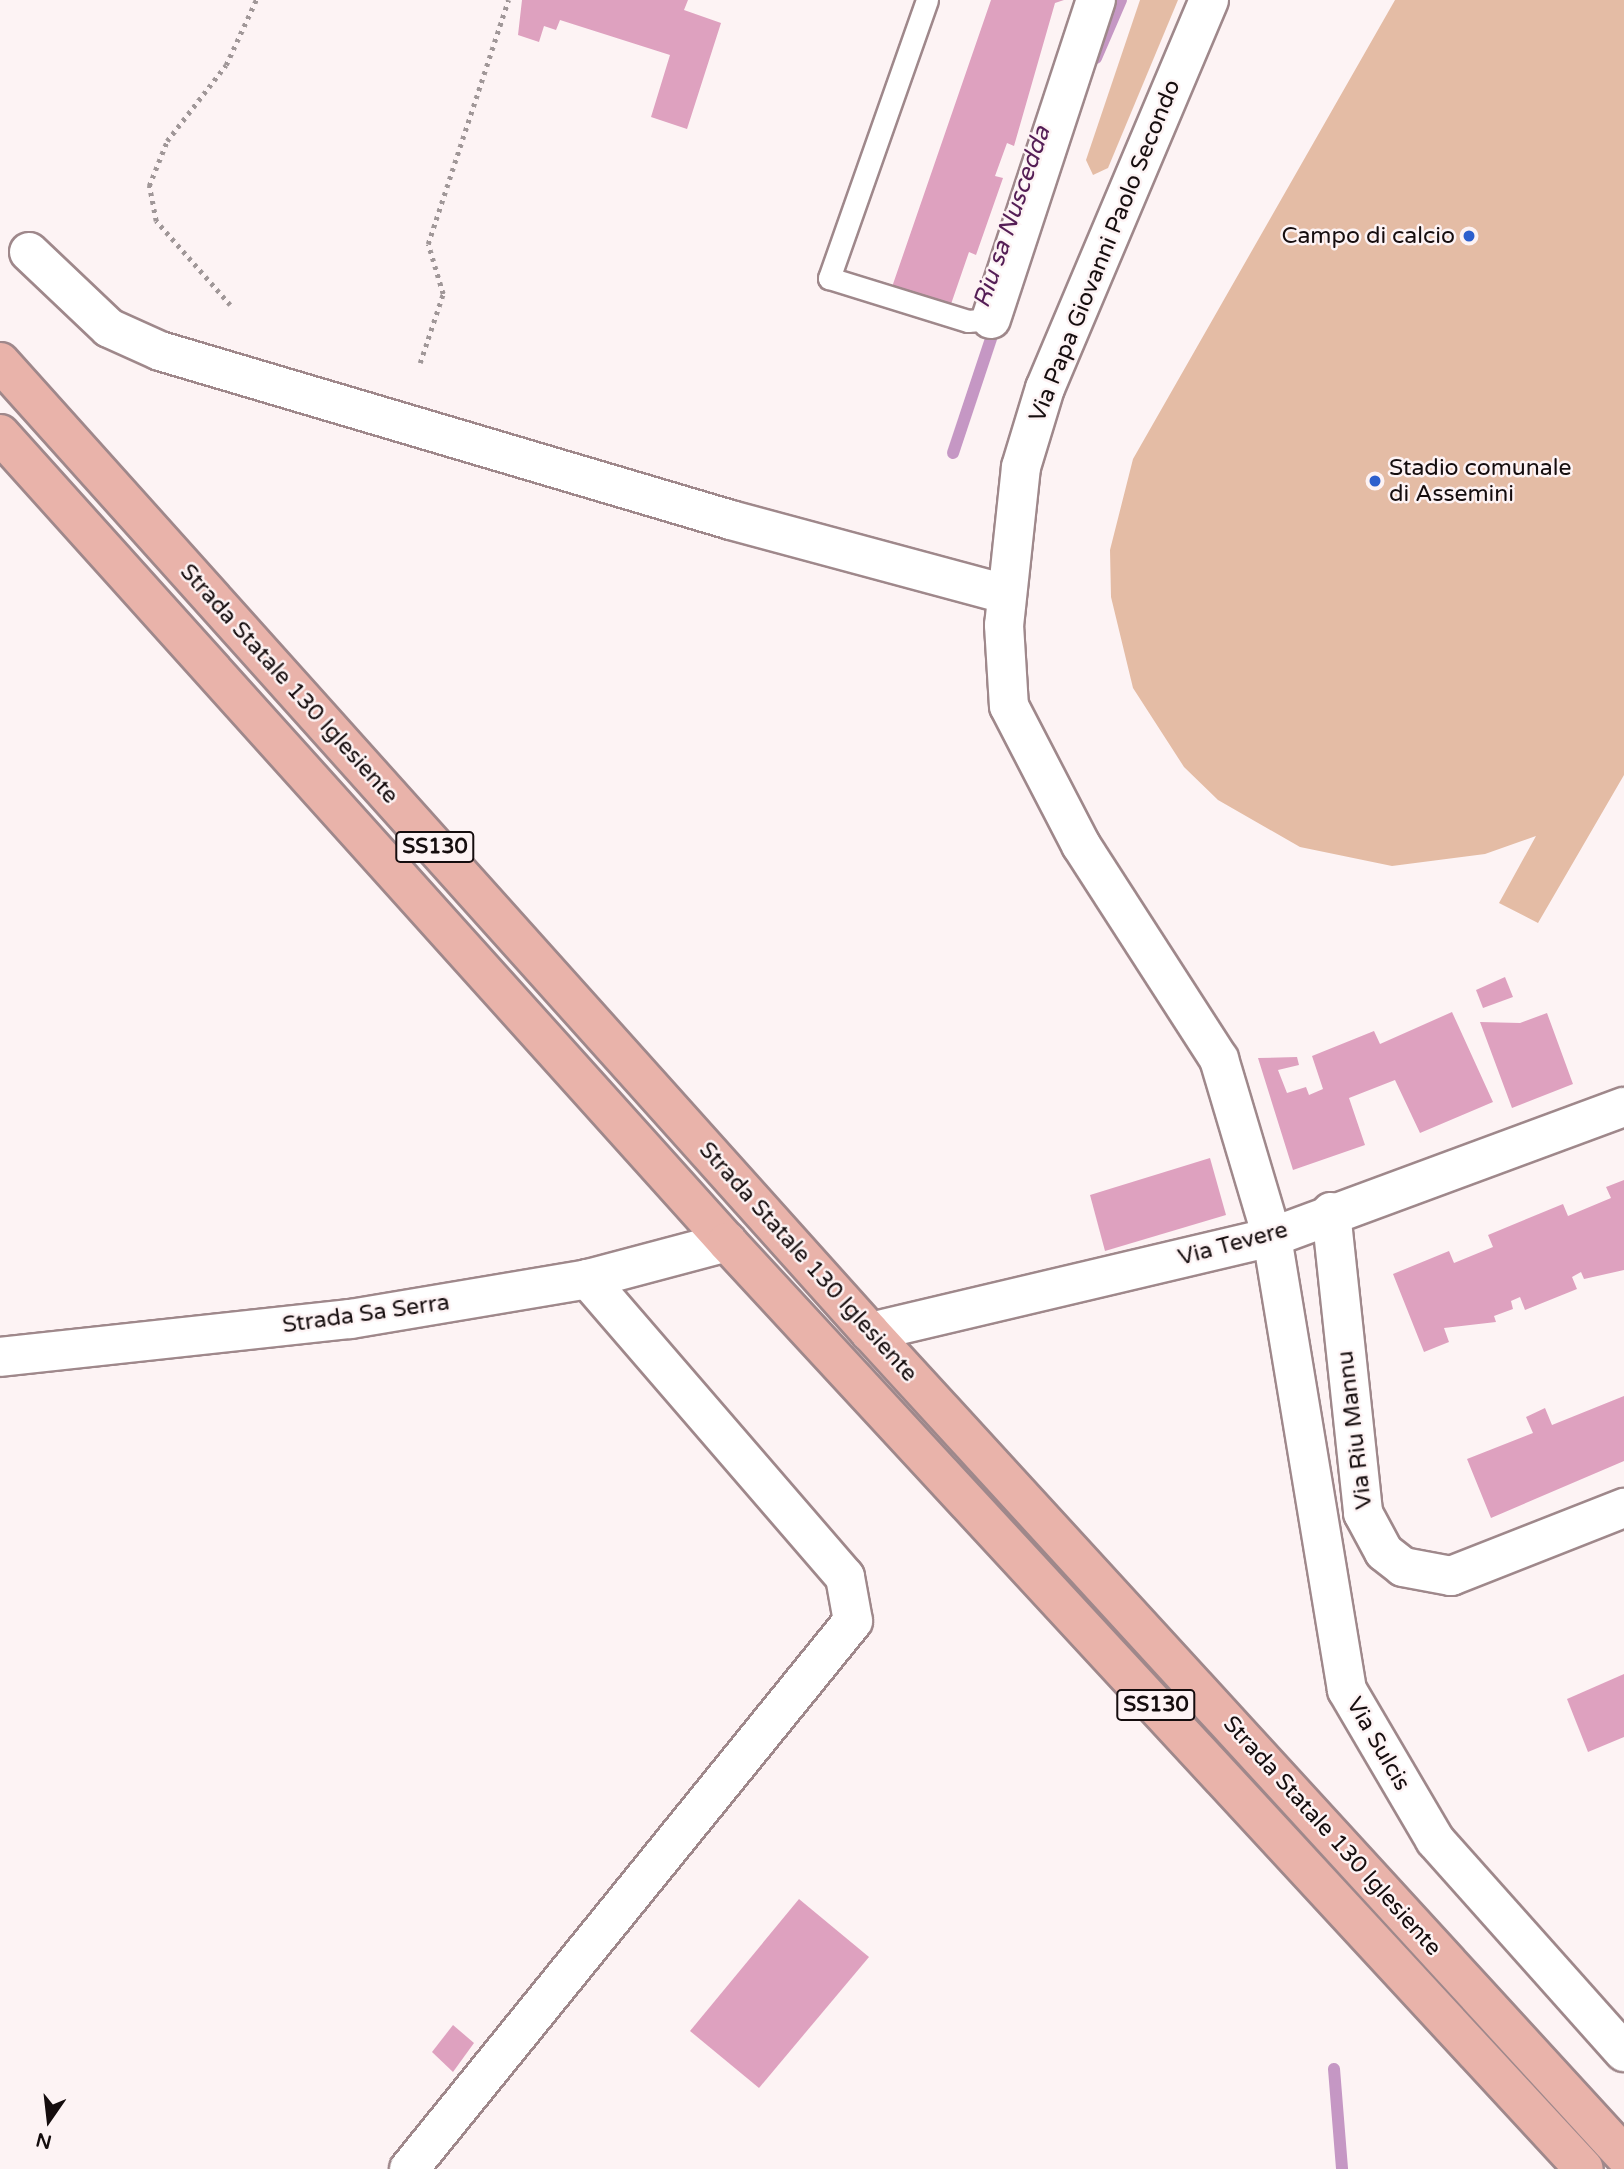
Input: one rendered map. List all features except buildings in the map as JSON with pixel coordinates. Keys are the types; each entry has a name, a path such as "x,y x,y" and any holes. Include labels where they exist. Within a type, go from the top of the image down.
{"main road":[{"name":"Strada Statale 130 Iglesiente","path":"0,362 870,1332 1624,2155"},
{"name":"Strada Statale 130 Iglesiente","path":"0,434 727,1242 1584,2169"}],"street":[{"path":"990,319 1096,0"},
{"name":"Via Papa Giovanni Paolo Secondo","path":"1209,0 1045,388 1021,467 1006,594 1009,706 1081,845 1219,1059 1272,1237"},
{"path":"29,252 109,328 160,351 731,520 1006,594"},
{"name":"Via Tevere","path":"870,1332 1272,1237 1331,1212 1624,1107"},
{"name":"Via Riu Mannu","path":"1331,1212 1363,1513 1384,1552 1403,1567 1451,1576 1624,1508"},
{"name":"Via Sulcis","path":"1272,1237 1347,1690 1435,1840 1624,2052"},
{"name":"Strada Sa Serra","path":"0,1357 350,1319 588,1279 727,1242"},
{"path":"408,2169 853,1621 845,1577 588,1279"}],"lane":[{"path":"927,0 829,278 968,321 990,319"}],"path":[{"path":"230,305 156,221 149,186 167,141 226,65 256,0"},
{"path":"420,363 443,293 428,244 508,0"}],"shaded area":[{"path":"1140,0 1178,0 1108,168 1093,175 1086,160"},
{"name":"Stadio comunale di Assemini","path":"1395,0 1624,0 1624,775 1538,923 1499,903 1536,836 1485,854 1392,866 1300,847 1218,800 1184,767 1133,688 1111,597 1110,550 1133,459"}],"waterway":[{"name":"Riu sa Nuscedda","path":"1096,58 1121,0"},
{"name":"Riu sa Nuscedda","path":"953,453 996,324"},
{"name":"Riu sa Nuscedda","path":"1334,2069 1342,2169"}],"place":[{"name":"Campo di calcio","path":"1469,236"},
{"name":"Stadio comunale di Assemini","path":"1375,481"}]}
